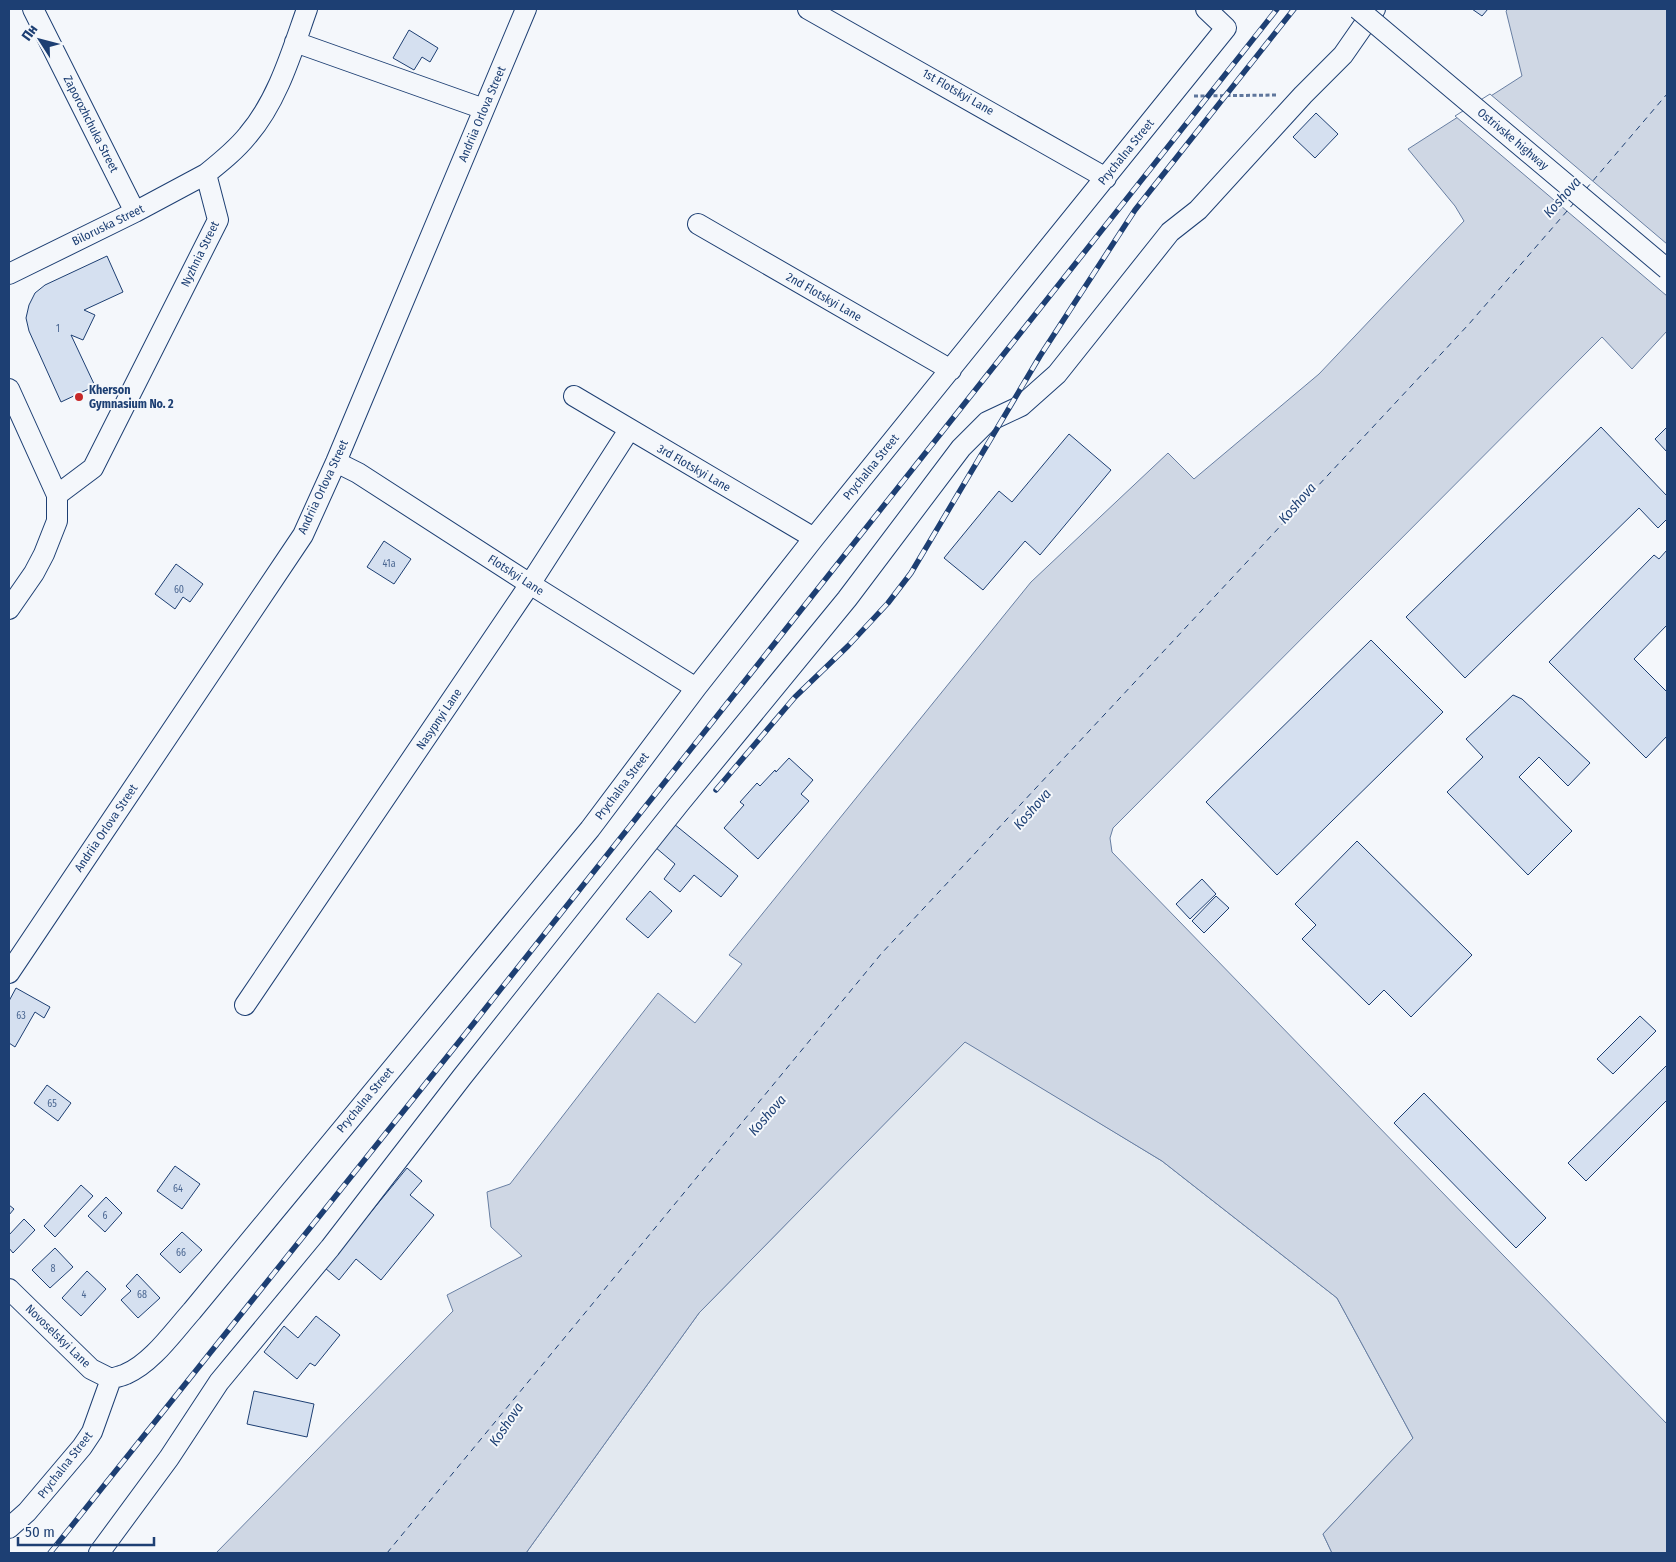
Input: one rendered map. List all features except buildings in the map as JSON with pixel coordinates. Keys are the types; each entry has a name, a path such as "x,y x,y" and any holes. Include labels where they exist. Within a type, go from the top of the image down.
{"street":[{"name":"Zaporozhchuka Street","path":"33,9 135,212"},
{"path":"206,174 231,154 250,133 276,92 307,9"},
{"name":"Andriia Orlova Street","path":"9,973 303,534 336,462 526,9"},
{"name":"1st Flotskyi Lane","path":"808,9 1106,178"},
{"name":"Prychalna Street","path":"9,1528 27,1512 92,1432 111,1379 126,1374 151,1357 192,1311 590,829 696,688 814,538 1226,28 1206,9"},
{"name":"Ostrivske highway","path":"1358,9 1667,269"},
{"path":"98,1553 169,1458 220,1382 330,1248 462,1077 679,804 847,599 961,448 987,422 1021,406 1057,374 1170,232 1198,210 1303,95 1343,55 1375,9"},
{"path":"295,42 484,109"},
{"name":"Biloruska Street","path":"9,274 135,212 206,174"},
{"name":"Nyzhnia Street","path":"58,495 93,468 218,220 206,174"},
{"name":"2nd Flotskyi Lane","path":"698,224 951,370"},
{"path":"9,389 58,495 57,521 44,554 34,573 9,609"},
{"name":"3rd Flotskyi Lane","path":"574,396 814,538"},
{"name":"Nasypnyi Lane","path":"244,1004 530,584 629,430"},
{"name":"Flotskyi Lane","path":"336,462 358,473 696,688"},
{"name":"Novoselskyi Lane","path":"9,1289 92,1369 111,1379"}],"path":[{"path":"1171,96 1303,95"}],"shaded area":[{"path":"965,1041 1162,1161 1337,1298 1413,1438 1323,1534 1332,1553 526,1553 699,1313"}],"water":[{"name":"Koshova","path":"1508,9 1667,9 1667,331 1632,369 1602,337 1113,828 1110,838 1112,852 1667,1424 1667,1553 1332,1553 1323,1534 1413,1438 1337,1298 1162,1161 965,1042 699,1313 526,1553 216,1553 453,1311 447,1295 522,1256 491,1227 487,1192 510,1184 658,993 695,1023 742,964 729,955 1031,582 1168,453 1194,479 1319,374 1464,221 1455,206 1408,149 1522,76 1506,11"}],"pier":[{"path":"1490,94 1667,244 1667,296 1455,116"}],"ferry route":[{"path":"1586,189 1667,94"},
{"path":"387,1553 881,954 1469,324 1574,203"}],"railway":[{"path":"50,1553 466,1033 1277,9"},
{"path":"716,790 795,697 848,646 888,603 911,573 1040,356 1135,210 1294,9"}],"place":[{"name":"Kherson Gymnasium No. 2","path":"79,397"}]}
